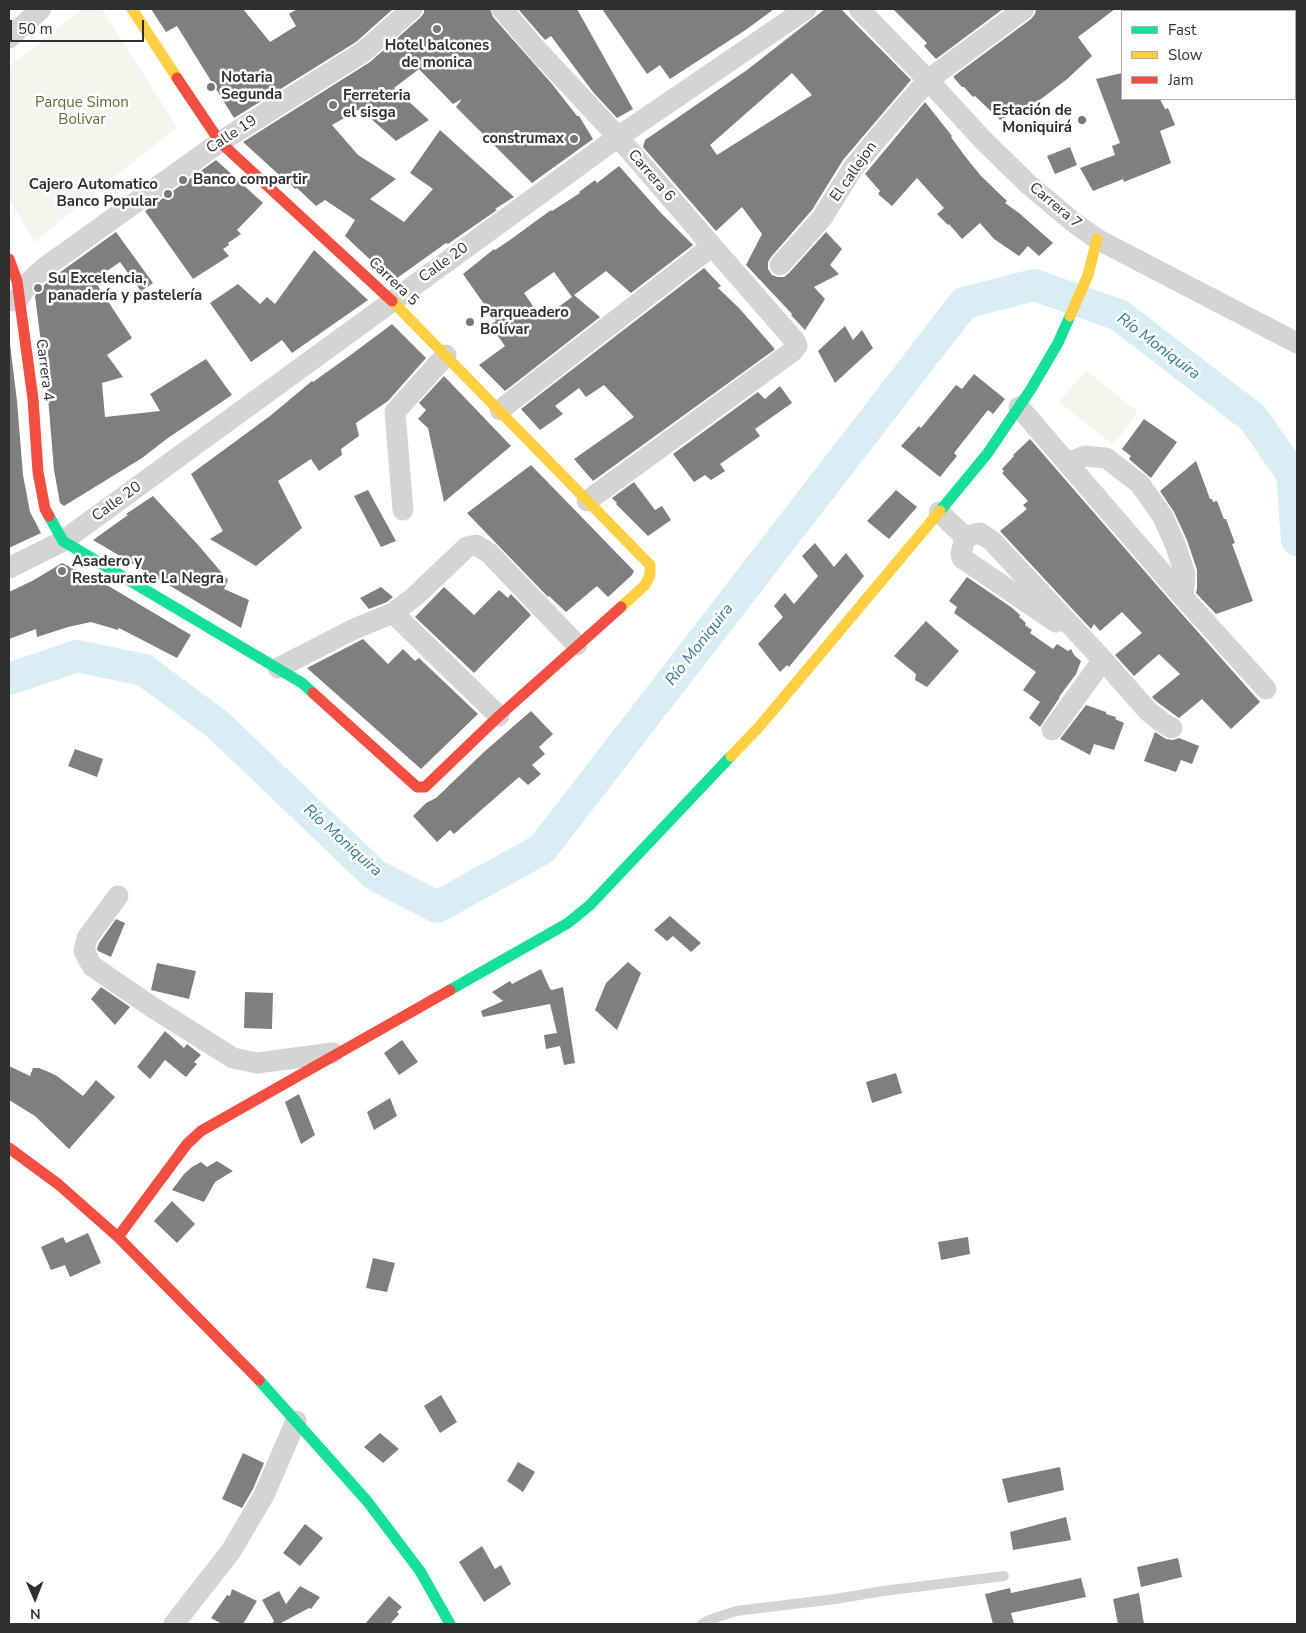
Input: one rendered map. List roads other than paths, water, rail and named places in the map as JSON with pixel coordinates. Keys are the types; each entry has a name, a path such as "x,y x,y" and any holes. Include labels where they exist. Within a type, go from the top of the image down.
{"street":[{"path":"9,38 41,9"},
{"name":"Carrera 5","path":"132,9 220,142 392,300 650,565 650,575 645,585 578,646"},
{"name":"Calle 19","path":"14,301 30,280 44,268 220,142 363,52 412,9"},
{"name":"Carrera 6","path":"502,9 538,51 618,137 795,341 797,346 793,351 587,500"},
{"name":"Calle 20","path":"9,568 63,541 618,137 806,9"},
{"name":"Carrera 7","path":"859,9 983,140 1028,184 1072,222 1097,239 1297,343"},
{"name":"El callejon","path":"780,265 822,218 853,168 928,80 1024,9"},
{"path":"118,1237 187,1144 201,1131 568,923 590,905 759,727 987,454 1019,408 1058,343 1088,275 1097,239"},
{"path":"500,410 712,246"},
{"name":"Carrera 4","path":"9,259 17,281 14,301 33,400 38,472 45,508 63,541"},
{"path":"403,510 395,412 446,355"},
{"path":"1019,408 1266,689"},
{"path":"1067,463 1085,456 1106,458 1140,484 1163,517 1175,544 1185,574 1184,597"},
{"path":"939,512 965,537"},
{"path":"965,537 980,533 992,541 1148,711 1163,724 1172,728"},
{"path":"965,537 961,554 962,558 1086,642"},
{"path":"63,541 302,683 417,787 421,788 425,787 499,716 578,646 489,553 476,545 467,547 414,597 393,613 354,629 278,668"},
{"path":"393,613 499,716"},
{"path":"1052,730 1103,660"},
{"path":"118,896 87,938 84,951 92,966 152,1007 233,1058 257,1064 340,1052"},
{"path":"9,1148 58,1184 118,1237 245,1364 373,1509 420,1571 450,1624"},
{"path":"174,1624 231,1551 264,1495 296,1421"}],"lane":[{"path":"702,1624 736,1611 1004,1576"}],"waterway":[{"name":"Río Moniquira","path":"9,679 77,656 144,670 218,725 375,875 437,907 542,849 964,303 1034,285 1119,315 1253,418 1292,474 1297,540"}],"place":[{"name":"Hotel balcones de monica","path":"437,29"},
{"name":"Notaria Segunda","path":"211,87"},
{"name":"Ferreteria el sisga","path":"333,105"},
{"name":"Estación de Moniquirá","path":"1082,120"},
{"name":"construmax","path":"574,139"},
{"name":"Banco compartir","path":"183,180"},
{"name":"Cajero Automatico Banco Popular","path":"168,194"},
{"name":"Su Excelencia, panadería y pastelería","path":"38,288"},
{"name":"Parqueadero Bolívar","path":"470,322"},
{"name":"Asadero y Restaurante La Negra","path":"62,571"}],"park label":[{"name":"Parque Simon Bolivar","path":"82,112"}]}
